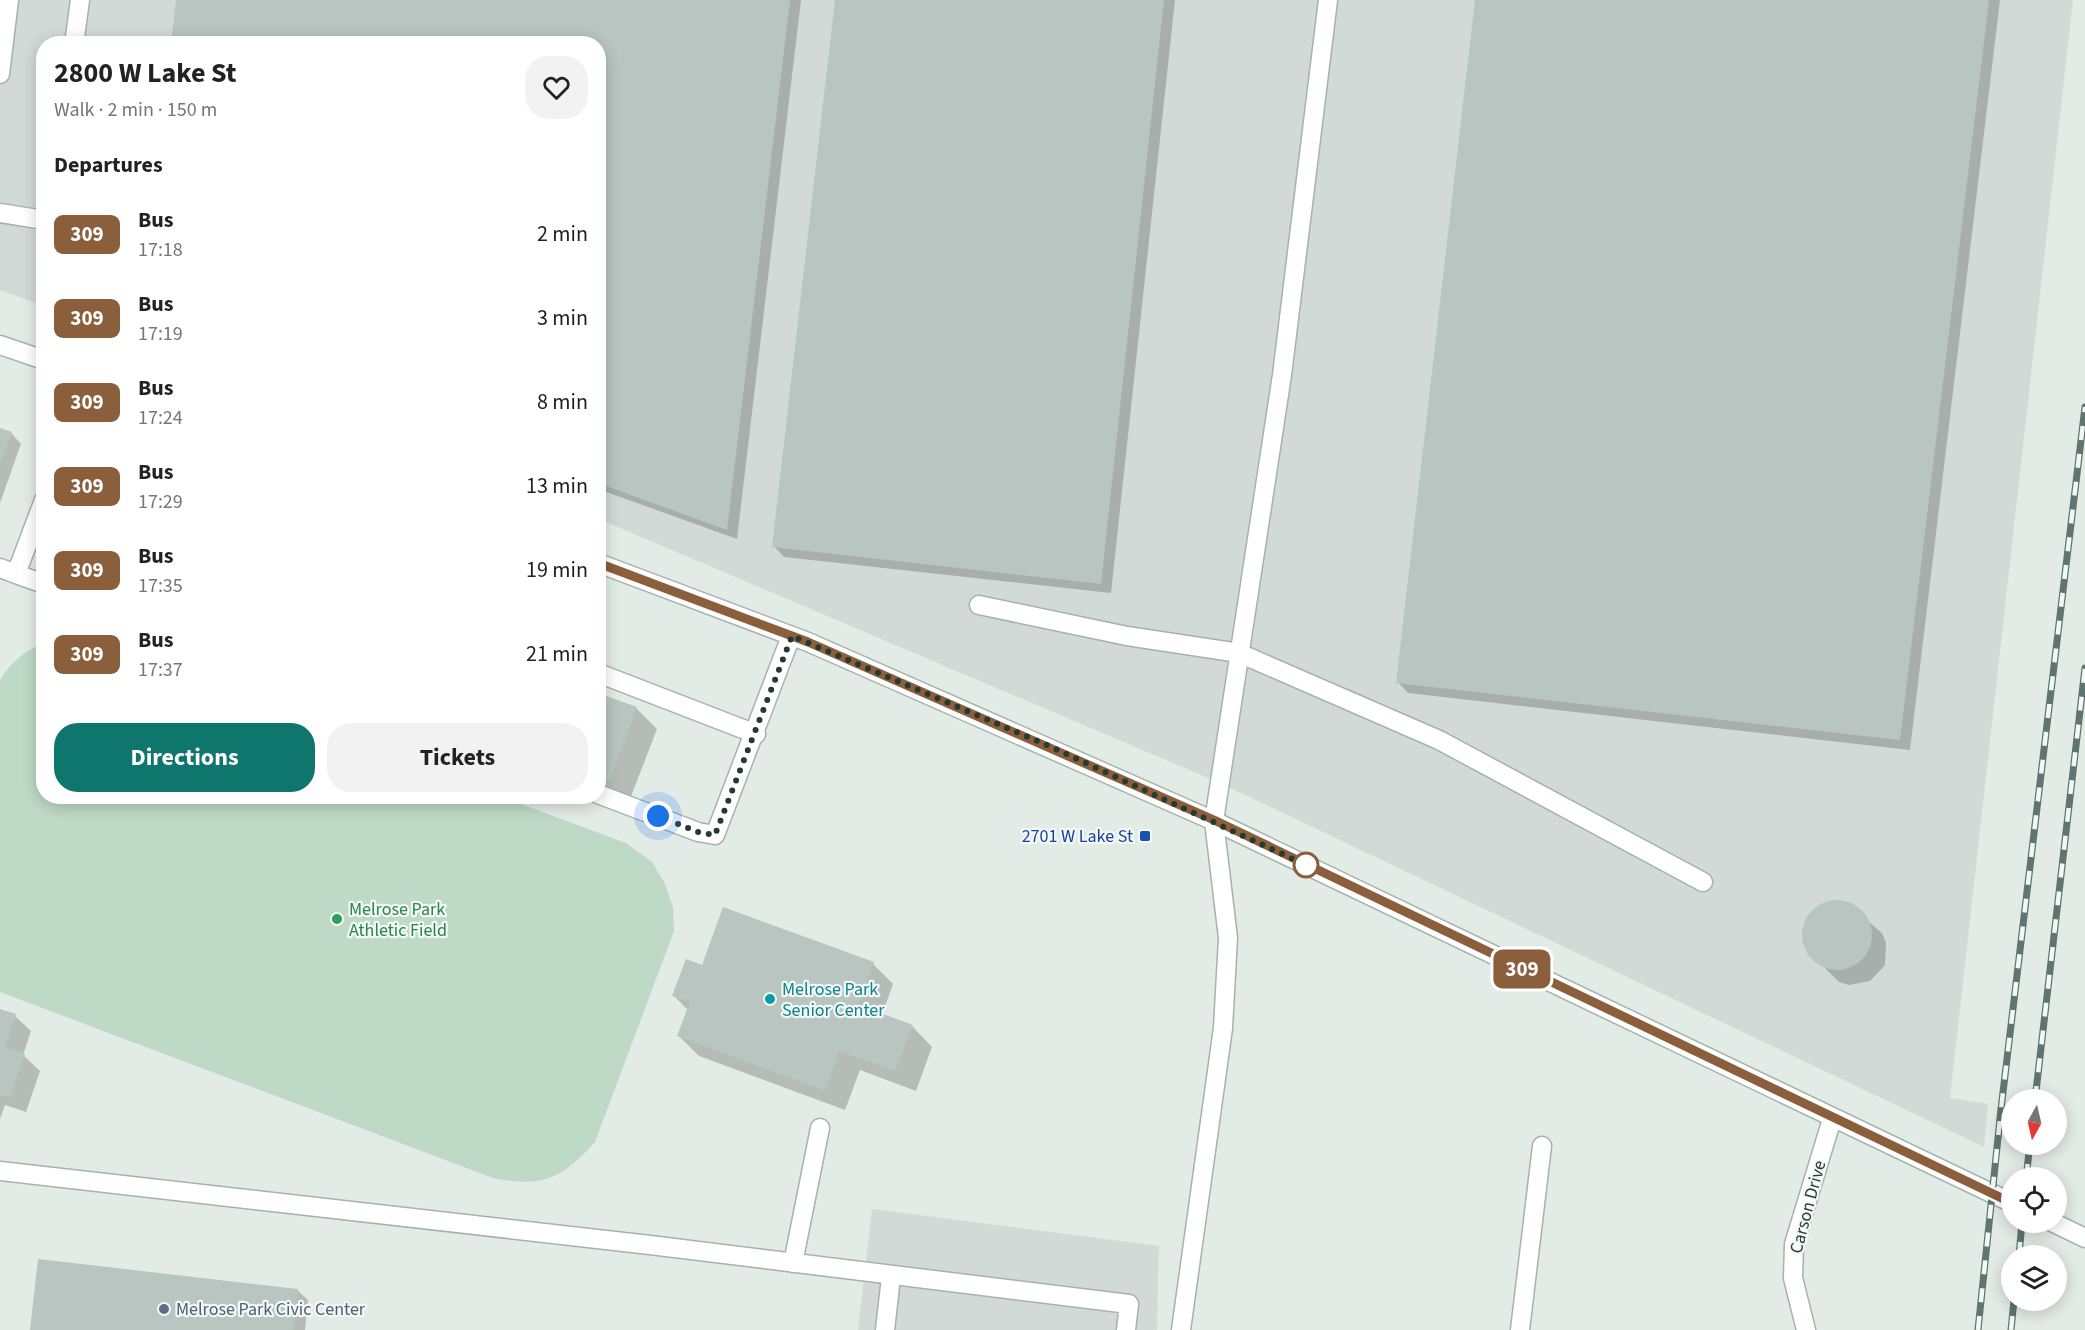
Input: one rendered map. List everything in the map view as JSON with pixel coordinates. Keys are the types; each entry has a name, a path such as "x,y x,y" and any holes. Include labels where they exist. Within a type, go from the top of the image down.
{"main road":[{"path":"0,74 9,0"},
{"path":"75,36 80,0"},
{"path":"1181,1330 1223,1028 1228,938 1214,820 1282,375 1328,0"},
{"path":"0,213 36,219"},
{"path":"0,345 36,357"},
{"path":"36,516 8,571 36,581"},
{"path":"606,566 792,636 1214,820 1832,1119 2001,1198"},
{"path":"980,605 1128,636 1239,653 1439,740 1703,882"},
{"path":"606,797 698,832 715,835 792,636"},
{"path":"606,677 756,734"},
{"name":"Carson Drive","path":"1806,1330 1792,1278 1794,1244 1832,1119"},
{"path":"793,1263 820,1128"},
{"path":"1520,1330 1542,1146"},
{"path":"0,1171 1129,1304 1126,1330"},
{"path":"2067,1229 2085,1238"},
{"path":"885,1330 891,1276"}],"shaded area":[{"path":"0,0 2073,0 1950,1098 1988,1104 1984,1147 1220,783 606,522 606,36 36,36 36,303 0,290"},
{"path":"872,1209 1159,1246 1157,1330 858,1330"}],"green space":[{"name":"Melrose Park Athletic Field","path":"36,647 36,804 521,804 626,843 652,862 664,882 673,907 674,931 595,1142 572,1165 550,1178 525,1182 493,1178 0,992 0,680 18,658"}],"building":[{"path":"176,0 790,0 727,530 606,486 606,36 172,36"},
{"path":"835,0 1164,0 1101,584 772,547"},
{"path":"1475,0 1989,0 1900,740 1396,683"},
{"path":"0,428 12,432 0,464"},
{"path":"606,696 637,707 610,780 606,779"},
{"path":"1837,900 1856,906 1866,916 1872,935 1866,954 1856,964 1837,970 1818,964 1808,954 1802,935 1808,916 1818,906"},
{"name":"Melrose Park Senior Center","path":"723,907 874,962 858,1005 913,1025 895,1071 839,1051 825,1091 677,1036 690,1002 672,996 686,959 702,965"},
{"path":"0,1009 16,1014 5,1047 25,1054 10,1098 0,1094"},
{"name":"Melrose Park Civic Center","path":"38,1259 298,1289 293,1330 30,1330"}],"railway":[{"path":"1978,1330 2001,1109 2085,407"},
{"path":"2036,1089 2085,668"},
{"path":"2027,1167 2029,1155"},
{"path":"2020,1245 2021,1233"},
{"path":"2011,1330 2013,1311"}],"bus line":[{"name":"309","path":"606,566 808,642 1214,820 2001,1198"}],"place":[{"name":"2701 W Lake St","path":"1145,836"},
{"name":"Melrose Park Athletic Field","path":"337,919"},
{"name":"Melrose Park Senior Center","path":"770,999"},
{"name":"Melrose Park Civic Center","path":"164,1309"}],"route":[{"path":"658,816 698,832 715,835 792,636 1049,746 1214,820 1306,865"}]}
